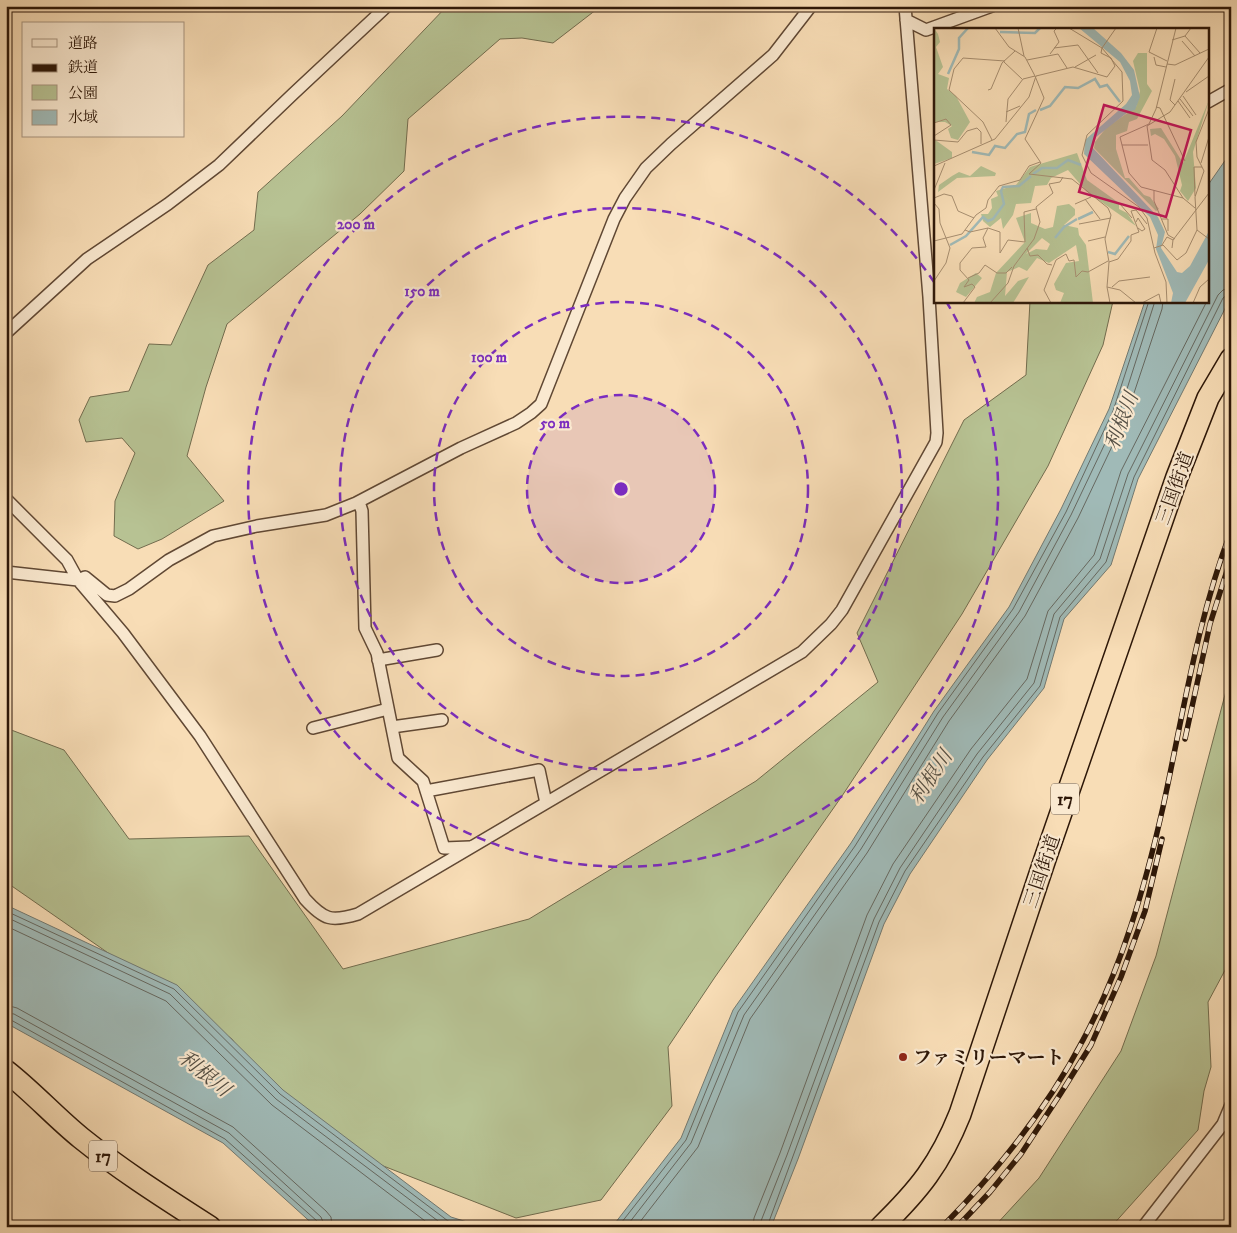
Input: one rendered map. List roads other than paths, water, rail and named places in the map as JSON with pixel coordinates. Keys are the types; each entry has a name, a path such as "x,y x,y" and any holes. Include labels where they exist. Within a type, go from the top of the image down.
{"highway":[{"name":"三国街道","path":"881,1227 925,1181 942,1154 960,1114 1048,850 1177,477 1208,398 1231,359"},
{"name":"17","path":"6,1071 33,1093 79,1136 117,1166 210,1227"}],"street":[{"path":"6,333 87,259 168,204 219,165 387,6"},
{"path":"6,572 78,580 86,576 107,595 115,596 129,589 169,560 213,536 256,526 326,516 359,502 461,448 516,423 531,413 541,404 611,227 625,198 646,168 773,55 811,6"},
{"path":"6,499 67,560 78,580 123,633 200,736 305,899 318,913 328,918 341,919 358,914 802,652 831,624 842,610 936,442 937,433 932,345 931,265 905,6"},
{"path":"906,20 926,30 992,6"},
{"path":"1210,101 1231,88"},
{"path":"359,502 362,511 365,628 377,653 398,758 416,773 423,782 444,848 472,847"},
{"path":"378,660 437,650"},
{"path":"313,728 388,709"},
{"path":"392,727 442,720"},
{"path":"426,791 539,770 546,803"},
{"path":"1142,1227 1223,1124 1231,1105"}],"water":[{"name":"利根川","path":"1231,152 1231,297 1138,479 1111,565 1064,619 1044,688 987,760 910,874 884,924 798,1159 771,1227 612,1227 681,1138 733,1010 851,843 934,711 1009,607 1061,509 1109,409 1145,302 1210,302 1210,182"},
{"name":"利根川","path":"6,905 177,985 283,1090 451,1217 483,1227 316,1227 223,1143 6,1023"}],"railway":[{"path":"942,1227 982,1184 1037,1115 1069,1066 1109,984 1121,955 1140,897 1163,807 1200,633 1219,565 1231,531"},
{"path":"1185,739 1210,624 1231,558"},
{"path":"957,1227 990,1192 1021,1154 1091,1045 1121,977 1145,911 1162,839"}],"place":[{"name":"ファミリーマート","path":"903,1057"}]}
